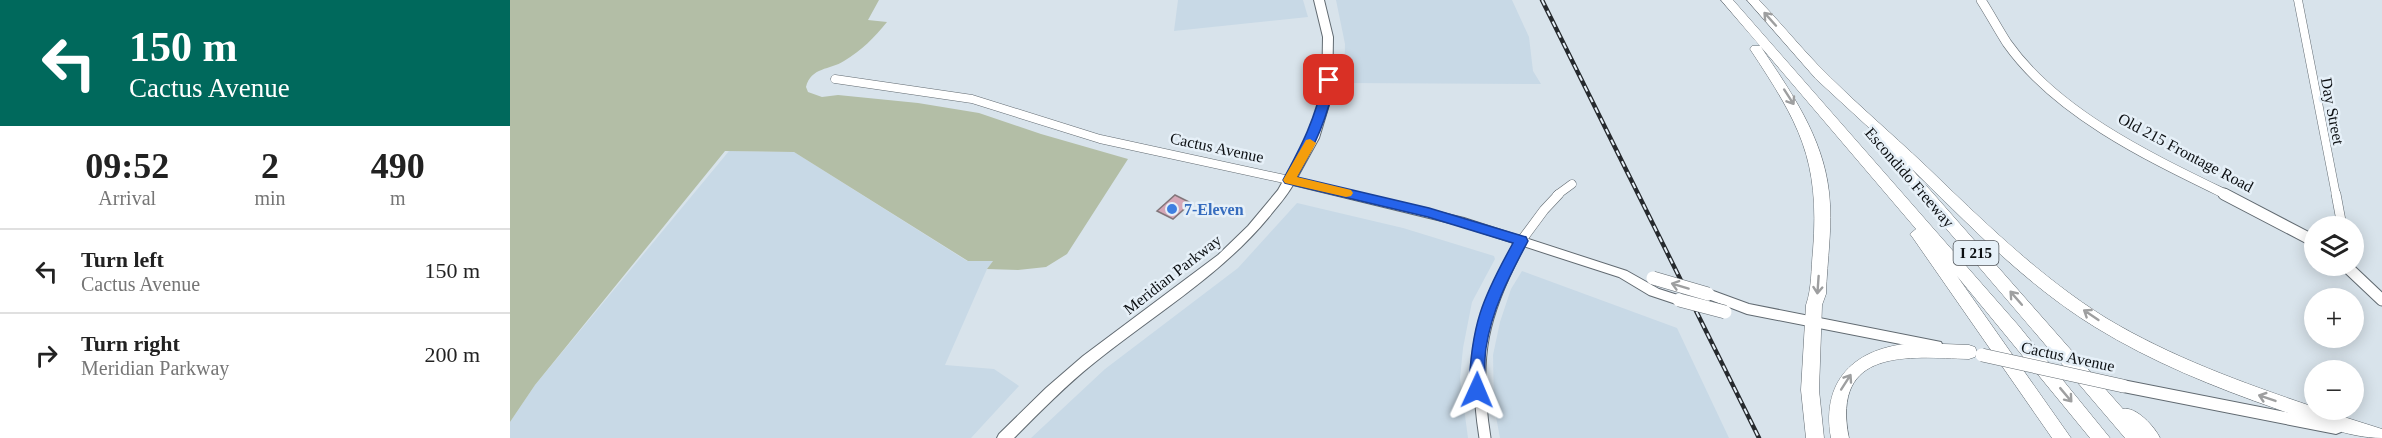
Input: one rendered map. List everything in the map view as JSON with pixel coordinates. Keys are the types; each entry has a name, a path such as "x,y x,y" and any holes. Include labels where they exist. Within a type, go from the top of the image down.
{"highway":[{"name":"Escondido Freeway","path":"1727,0 2012,330 2101,438"},
{"name":"Escondido Freeway","path":"1754,0 2104,398 2136,438"},
{"path":"1750,29 1752,43 1791,101 1804,126 1819,175 1822,208 1818,294 1814,305 1811,398 1815,438"},
{"path":"1815,69 1999,244 2053,290 2102,322 2187,367 2222,382 2382,437"},
{"path":"1850,143 1982,322 2062,438"},
{"path":"1840,438 1836,418 1841,390 1847,379 1867,362 1896,352 1975,354"},
{"path":"2104,398 2135,420 2151,438"}],"main road":[{"name":"Meridian Parkway","path":"1004,438 1088,360 1226,255 1269,210 1313,138 1327,95 1328,37 1319,0"},
{"name":"Cactus Avenue","path":"1289,180 1423,211 1623,274 1653,278 1708,294 1747,309 2382,437"},
{"name":"Cactus Avenue","path":"1623,274 1654,292 1725,312 1747,309"}],"street":[{"name":"Old 215 Frontage Road","path":"1981,0 1999,33 2013,52 2031,71 2073,107 2148,154 2304,235"},
{"name":"Day Street","path":"2298,0 2340,216"},
{"name":"Cactus Avenue","path":"835,80 972,99 1120,144 1289,180"},
{"path":"1485,438 1478,402 1478,350 1495,289 1541,210 1552,198 1572,183"},
{"path":"2357,276 2382,300"}],"shaded area":[{"path":"1178,0 1303,0 1308,17 1174,31"},
{"path":"1336,0 1512,0 1529,37 1533,71 1541,84 1344,83 1345,44"},
{"path":"729,151 794,152 967,261 993,261 987,269 945,365 994,369 1019,386 971,438 510,438 510,422 535,385"},
{"path":"1297,203 1403,228 1494,256 1495,259 1472,302 1463,348 1460,378 1468,438 1031,438 1105,369 1238,268"},
{"path":"1522,271 1677,328 1729,438 1500,438 1494,406 1493,355 1500,322 1511,289"}],"green space":[{"path":"510,0 879,0 868,20 887,22 856,53 839,64 812,76 806,87 808,92 822,97 838,95 918,103 979,113 1128,159 1067,254 1046,267 1018,270 987,269 993,261 968,261 794,152 725,151 535,385 510,422"}],"building":[{"name":"7-Eleven","path":"1175,195 1191,203 1173,219 1157,211"}],"railway":[{"path":"1542,0 1759,438"}],"slow traffic":[{"path":"1310,143 1289,180 1346,193"}],"place":[{"name":"7-Eleven","path":"1172,209"}],"route":[{"path":"1329,80 1323,110 1313,138 1289,180 1460,220 1521,241 1495,289 1485,319 1478,350 1477,390"}]}
